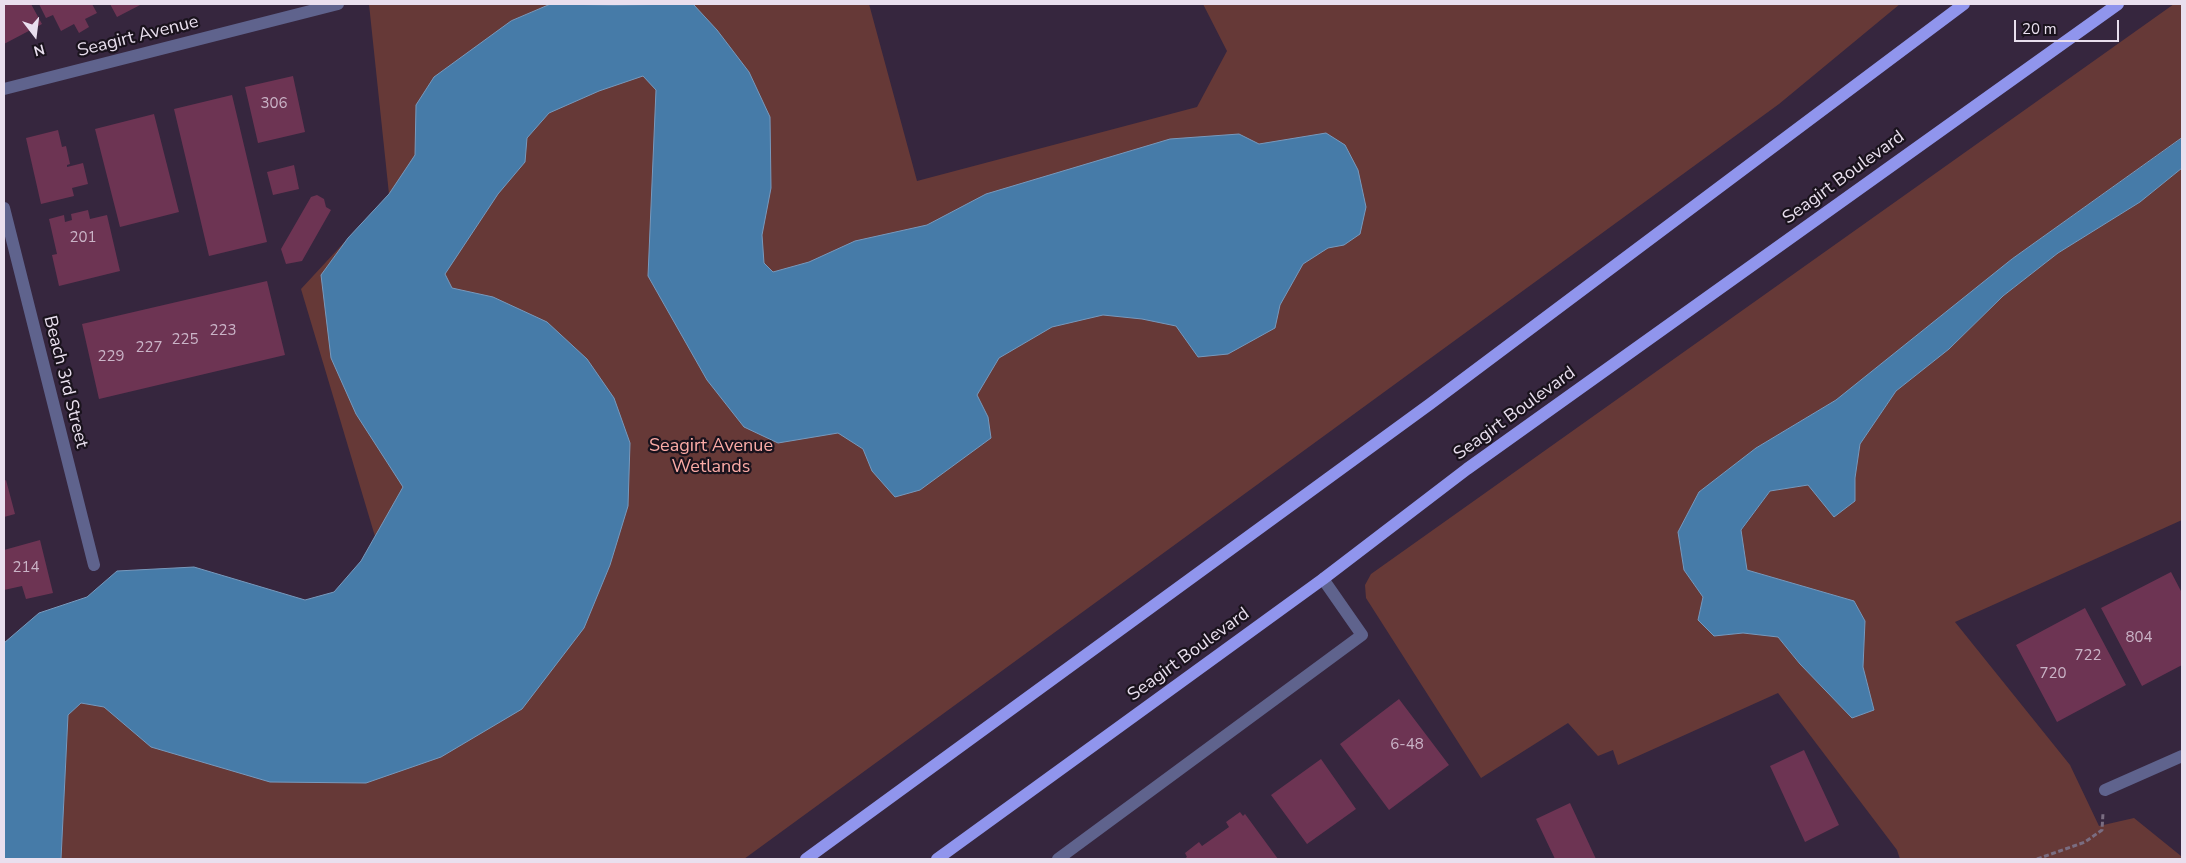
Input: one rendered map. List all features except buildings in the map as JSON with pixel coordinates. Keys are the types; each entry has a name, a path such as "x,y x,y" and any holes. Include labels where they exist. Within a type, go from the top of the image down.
{"main road":[{"path":"806,859 1438,398 1964,4"},
{"name":"Seagirt Boulevard","path":"937,859 1323,579 1467,469 2118,4"}],"street":[{"name":"Seagirt Avenue","path":"4,89 323,5 338,4"},
{"name":"Beach 3rd Street","path":"4,208 94,565"},
{"path":"1058,859 1362,634 1323,579"},
{"path":"2105,790 2182,756"}],"path":[{"path":"2037,859 2085,842 2102,830 2105,790"}],"green space":[{"name":"Seagirt Avenue Wetlands","path":"369,4 869,4 917,181 1197,107 1227,51 1203,4 1900,4 1779,104 744,859 61,859 68,715 81,703 104,707 151,747 441,757 301,289 389,194"},
{"path":"2174,4 2182,4 2182,138 2012,259 1836,400 1756,448 1699,492 1678,532 1684,570 1703,597 1698,620 1714,636 1743,633 1778,637 1800,664 1852,718 1874,710 1863,667 1865,621 1854,601 1746,570 1741,531 1770,491 1808,485 1855,501 1855,478 1860,444 1896,391 1949,349 2003,296 2058,253 2140,202 2182,168 2182,520 1955,622 2070,765 2099,826 2134,818 2181,856 2182,859 1900,859 1897,850 1778,693 1618,765 1613,750 1598,756 1568,723 1481,778 1366,598 1365,585 1371,574"}],"water":[{"path":"551,4 693,4 717,30 749,72 770,117 771,188 762,235 764,263 773,272 809,262 855,241 927,225 986,194 1170,139 1239,134 1259,144 1326,133 1345,145 1358,170 1366,207 1360,234 1344,245 1328,248 1303,264 1280,305 1275,328 1228,354 1198,357 1176,326 1142,319 1103,315 1052,327 999,358 977,395 988,417 991,438 920,490 895,497 872,471 863,449 838,433 778,443 744,427 707,380 648,276 656,90 643,76 599,91 549,113 527,138 525,162 498,194 445,274 452,288 493,297 547,322 587,359 614,398 630,443 628,506 610,565 584,628 522,709 441,757 366,783 270,782 151,747 104,707 81,703 68,715 61,859 4,859 4,643 39,613 87,597 117,571 194,567 305,600 334,592 361,561 403,487 356,414 331,358 321,275 348,238 389,194 415,155 416,105 434,77 511,21"},
{"path":"2182,138 2182,168 2140,202 2058,253 2003,296 1949,349 1896,391 1860,444 1855,478 1855,501 1834,517 1808,485 1770,491 1741,530 1747,570 1854,601 1865,621 1863,667 1874,710 1852,718 1800,664 1778,637 1743,633 1714,636 1698,620 1703,597 1684,570 1678,532 1699,492 1756,448 1836,400 2012,259"}]}
